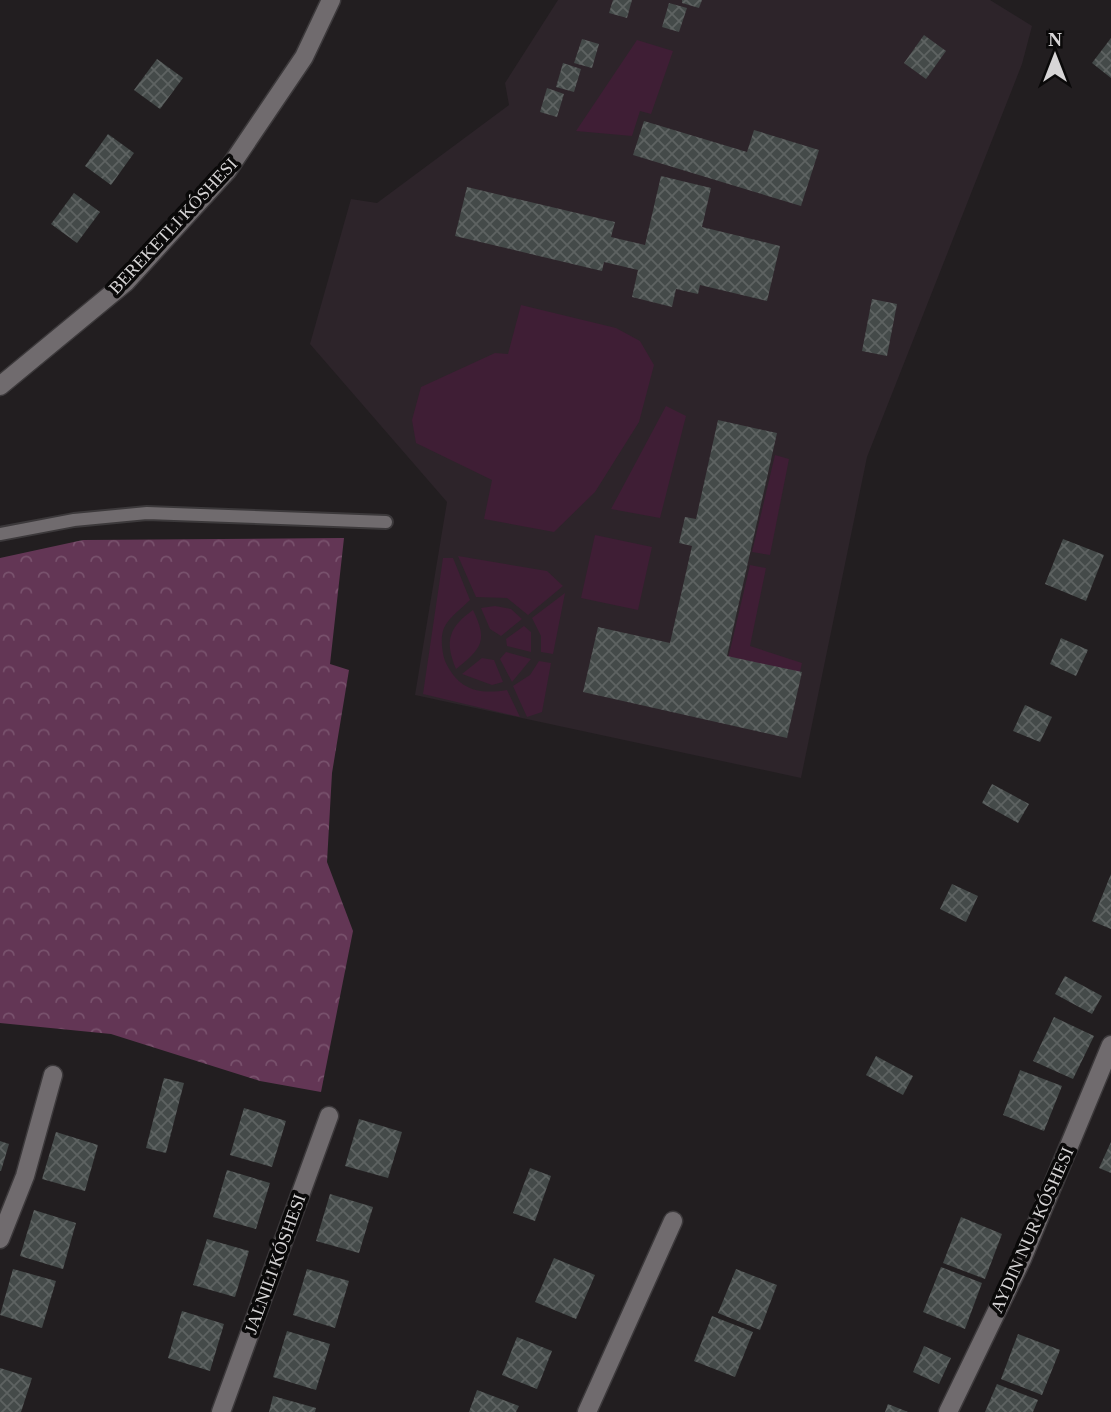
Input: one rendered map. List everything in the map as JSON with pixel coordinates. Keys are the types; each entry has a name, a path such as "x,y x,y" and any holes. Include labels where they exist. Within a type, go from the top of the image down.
{"street":[{"name":"BEREKETLI KÓSHESI","path":"0,386 125,282 227,171 304,57 331,0"},
{"path":"948,1412 1022,1258 1111,1045"},
{"path":"0,1240 25,1176 53,1075"},
{"path":"221,1412 329,1116"},
{"path":"587,1412 673,1221"}],"lane":[{"path":"0,534 74,520 147,513 386,523"}],"shaded area":[{"path":"558,0 990,0 1032,26 1022,64 867,457 801,778 415,695 447,502 310,344 351,199 377,203 509,105 505,83"},
{"path":"637,40 673,51 651,114 640,111 632,136 576,131"},
{"path":"521,305 616,328 640,341 654,365 639,422 595,492 554,532 484,519 492,480 416,443 412,420 421,387 495,353 508,354"},
{"path":"666,406 686,416 660,518 611,509"},
{"path":"775,455 789,459 770,555 752,552"},
{"path":"595,535 652,547 638,610 581,598"},
{"path":"458,556 547,571 563,586 528,615 507,598 476,597"},
{"path":"443,558 453,558 470,600 444,628 442,644 445,661 456,678 470,688 486,692 507,690 520,717 423,694"},
{"path":"750,565 766,568 750,646 802,663 798,680 728,659"},
{"path":"565,593 553,654 541,652 541,636 532,618"},
{"path":"495,606 511,609 522,619 501,636 490,629 481,608"},
{"path":"473,610 480,629 480,643 472,655 456,669 450,650 451,635 459,622"},
{"path":"524,626 531,632 531,652 507,646 506,639"},
{"path":"506,652 531,659 512,682 500,659"},
{"path":"482,658 494,660 503,682 492,685 462,674"},
{"path":"539,661 551,663 542,712 527,717 513,686 530,675"}],"green space":[{"path":"344,538 330,664 349,670 332,773 327,862 353,931 321,1092 260,1081 111,1034 0,1023 0,558 83,540"}],"building":[{"path":"613,0 632,0 627,18 609,13"},
{"path":"682,0 702,0 699,8 682,3"},
{"path":"669,3 687,8 679,32 662,27"},
{"path":"924,35 946,51 926,79 904,63"},
{"path":"1111,38 1111,78 1092,63"},
{"path":"582,39 599,44 592,68 574,63"},
{"path":"157,59 183,78 160,109 134,90"},
{"path":"563,63 581,69 574,92 556,87"},
{"path":"547,88 564,94 557,117 540,112"},
{"path":"644,121 747,152 754,130 819,150 801,206 633,155"},
{"path":"108,134 134,153 111,185 85,166"},
{"path":"661,176 711,188 702,227 780,246 767,301 700,285 698,294 676,289 672,307 632,297 638,270 604,262 602,271 455,236 467,187 615,222 611,237 645,245"},
{"path":"74,193 100,212 77,243 51,224"},
{"path":"872,299 897,304 887,356 862,351"},
{"path":"718,420 777,433 727,656 802,672 787,738 583,692 598,627 670,643 692,546 679,543 685,517 696,519"},
{"path":"1063,539 1104,555 1086,601 1045,584"},
{"path":"1061,638 1088,650 1076,676 1050,664"},
{"path":"1025,705 1052,717 1040,742 1013,731"},
{"path":"992,784 1029,804 1018,823 982,803"},
{"path":"1111,874 1111,929 1092,921"},
{"path":"952,884 978,896 966,922 940,909"},
{"path":"1065,976 1102,996 1092,1014 1055,994"},
{"path":"1054,1017 1094,1036 1073,1079 1033,1061"},
{"path":"876,1056 913,1076 903,1095 866,1075"},
{"path":"1020,1070 1062,1086 1044,1131 1003,1115"},
{"path":"164,1078 184,1083 166,1153 146,1148"},
{"path":"244,1108 286,1121 272,1167 230,1155"},
{"path":"359,1119 402,1132 388,1178 345,1166"},
{"path":"56,1132 98,1145 85,1191 42,1179"},
{"path":"0,1141 9,1144 1,1171 0,1171"},
{"path":"1111,1142 1111,1173 1099,1168"},
{"path":"530,1168 551,1176 535,1221 513,1213"},
{"path":"227,1170 270,1183 256,1229 213,1217"},
{"path":"330,1194 373,1207 359,1253 316,1241"},
{"path":"34,1210 76,1223 63,1269 20,1256"},
{"path":"961,1217 1002,1234 985,1279 943,1263"},
{"path":"207,1239 249,1251 235,1297 193,1285"},
{"path":"554,1258 595,1275 576,1319 535,1302"},
{"path":"941,1267 982,1283 965,1329 923,1312"},
{"path":"13,1269 56,1281 42,1328 0,1315"},
{"path":"307,1269 349,1281 335,1328 293,1315"},
{"path":"736,1269 777,1285 760,1330 718,1313"},
{"path":"182,1311 224,1324 210,1371 168,1358"},
{"path":"712,1316 753,1332 735,1377 694,1361"},
{"path":"287,1331 330,1344 316,1390 273,1377"},
{"path":"1018,1334 1060,1350 1042,1395 1001,1379"},
{"path":"517,1337 552,1351 537,1389 502,1375"},
{"path":"924,1346 951,1358 939,1384 913,1372"},
{"path":"0,1368 32,1378 21,1412 0,1412"},
{"path":"997,1384 1038,1400 1033,1412 985,1412"},
{"path":"477,1390 519,1406 516,1412 469,1412"},
{"path":"273,1396 316,1408 315,1412 269,1412"},
{"path":"888,1404 908,1412 885,1412"}]}
